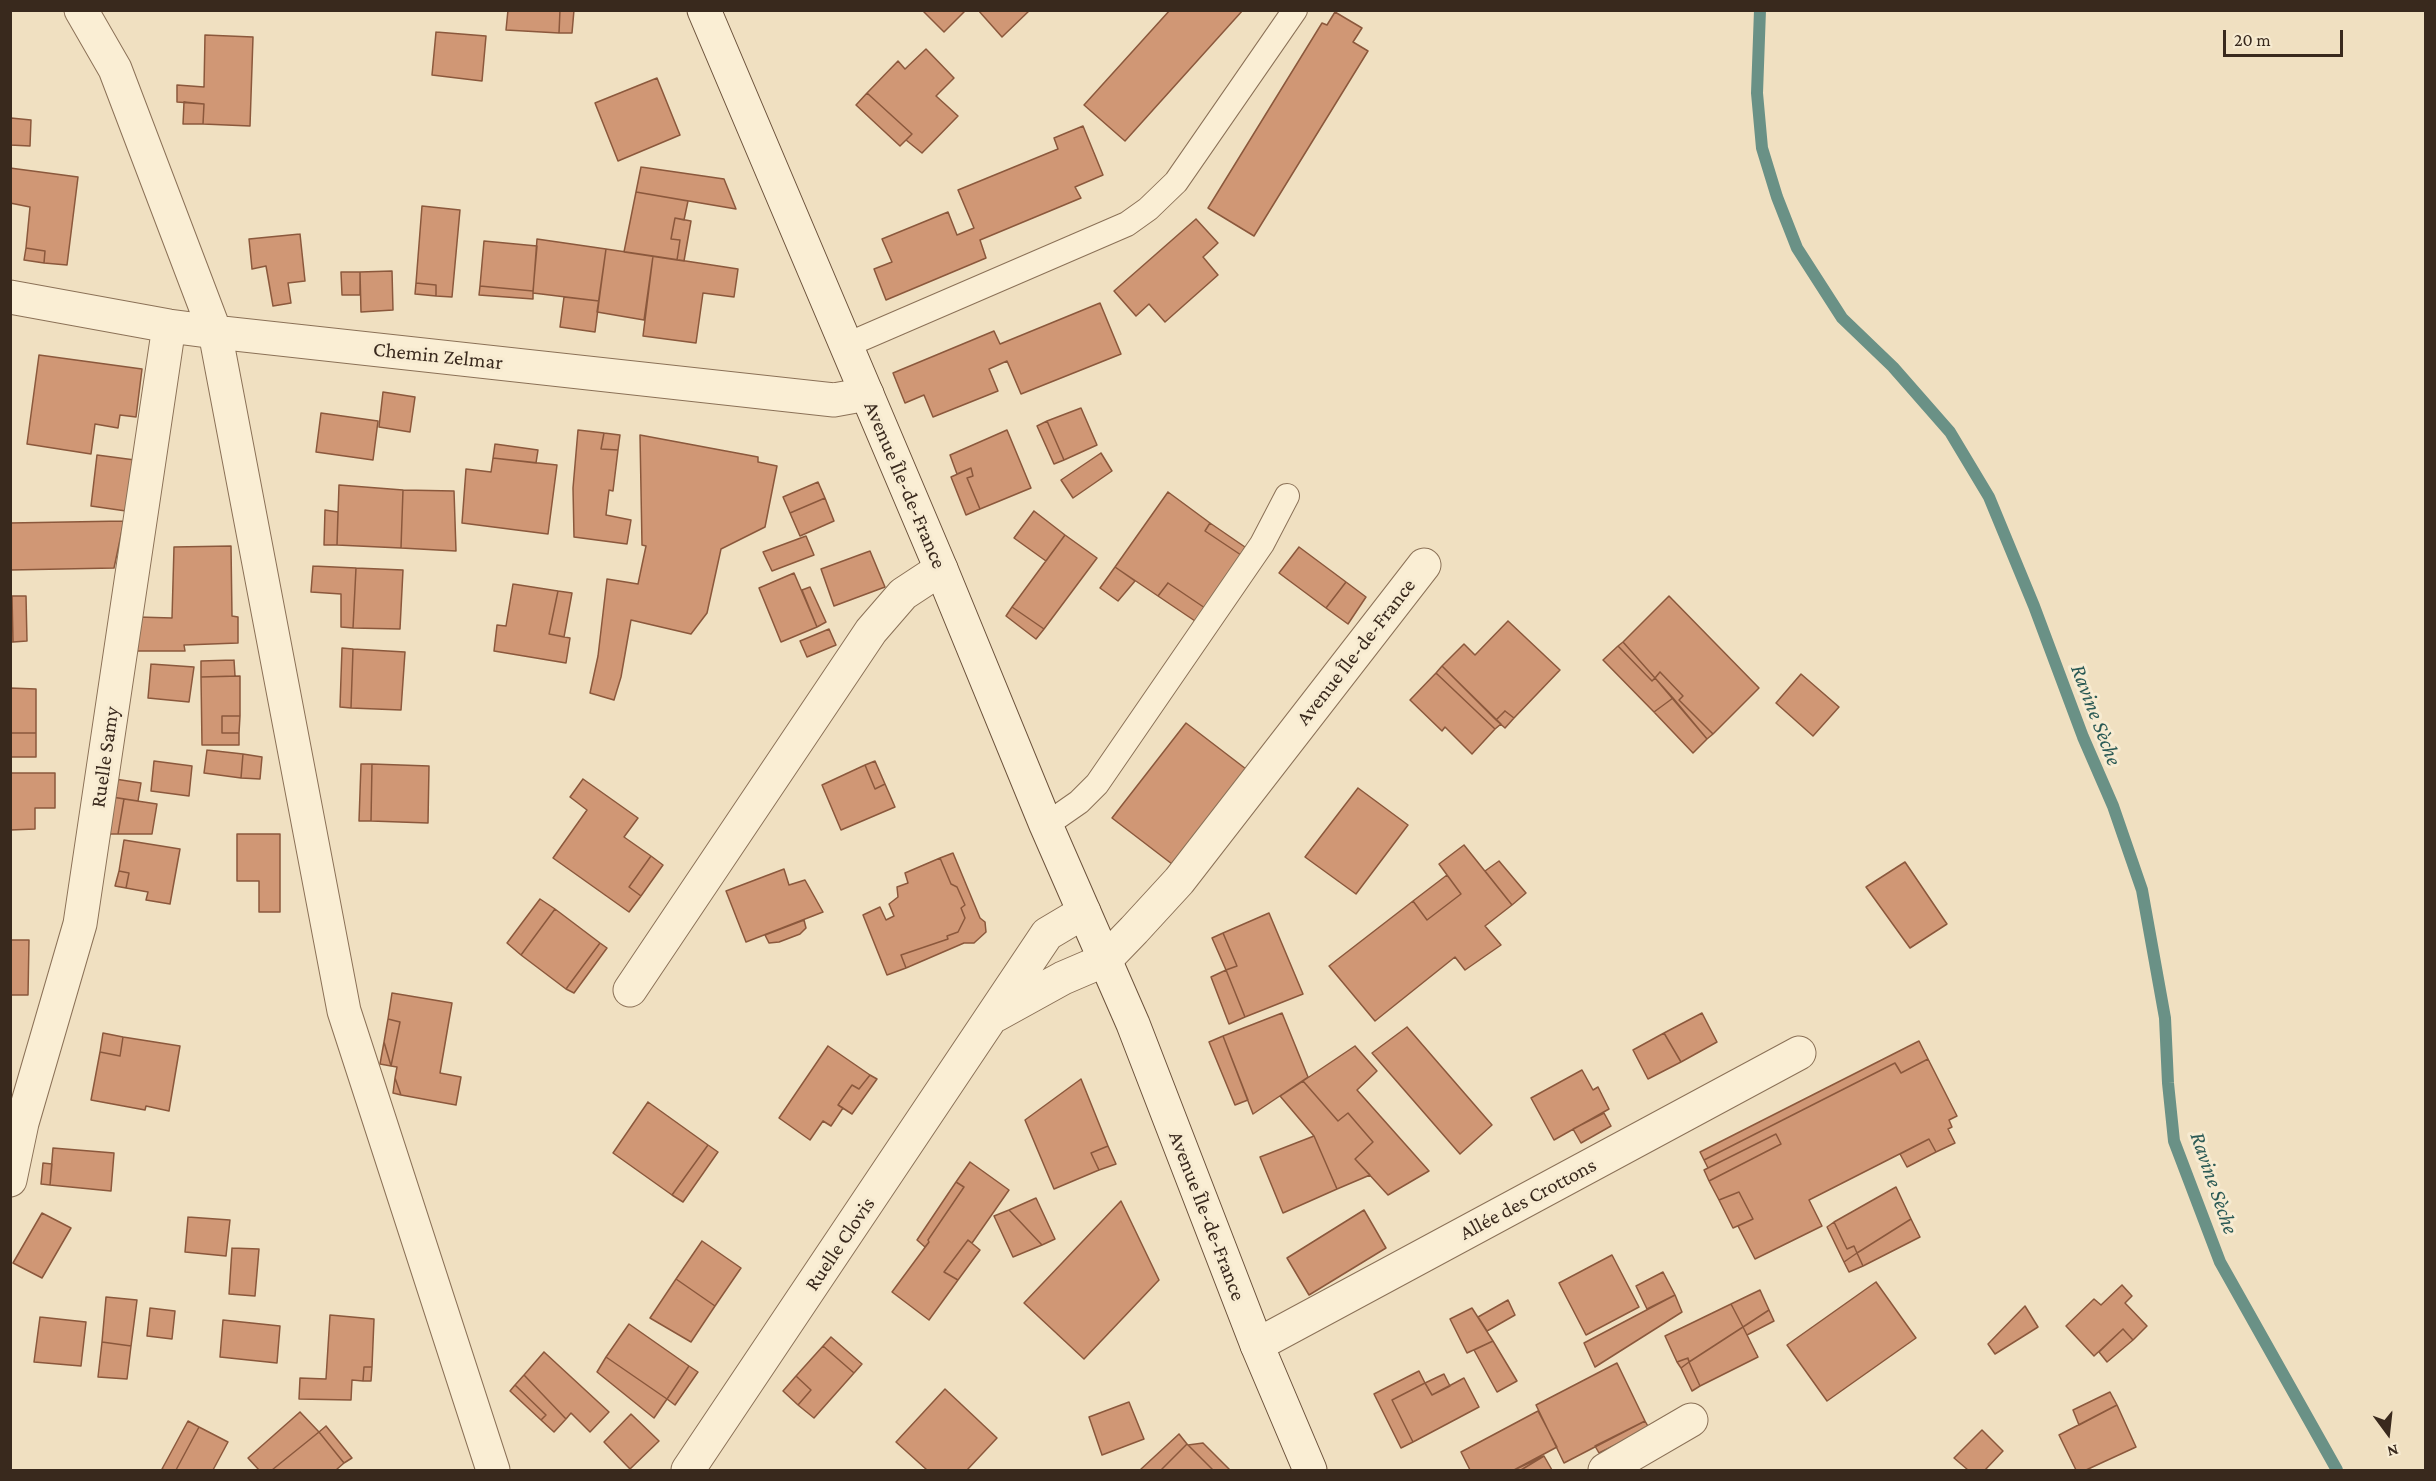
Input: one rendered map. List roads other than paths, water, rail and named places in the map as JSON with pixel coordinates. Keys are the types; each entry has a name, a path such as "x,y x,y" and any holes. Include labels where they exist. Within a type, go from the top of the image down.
{"street":[{"path":"81,10 114,69 215,332 344,1011 494,1470"},
{"name":"Avenue Île-de-France","path":"704,10 941,569 1046,825 1133,1024 1257,1345 1310,1470"},
{"name":"Chemin Zelmar","path":"10,297 169,327 834,400 867,394"},
{"name":"Ruelle Samy","path":"10,1180 16,1123 80,924 169,327"},
{"name":"Avenue Île-de-France","path":"1105,960 1179,881 1424,565"},
{"path":"630,990 871,631 903,594 941,569"},
{"name":"Ruelle Clovis","path":"688,1470 1047,934 1084,912"},
{"name":"Ruelle Clovis","path":"992,1017 1063,978 1105,960"},
{"name":"Allée des Crottons","path":"1257,1345 1799,1053"},
{"path":"1605,1470 1691,1420"}],"lane":[{"path":"847,345 1127,224 1148,209 1176,182 1295,10"},
{"path":"1046,825 1079,802 1097,784 1262,544 1287,496"}],"waterway":[{"name":"Ravine Sèche","path":"1760,10 1757,93 1762,148 1777,197 1797,248 1842,318 1893,367 1950,432 1989,497 2034,606 2083,737 2113,806 2142,890 2165,1018 2174,1141 2220,1262 2337,1470"}]}
